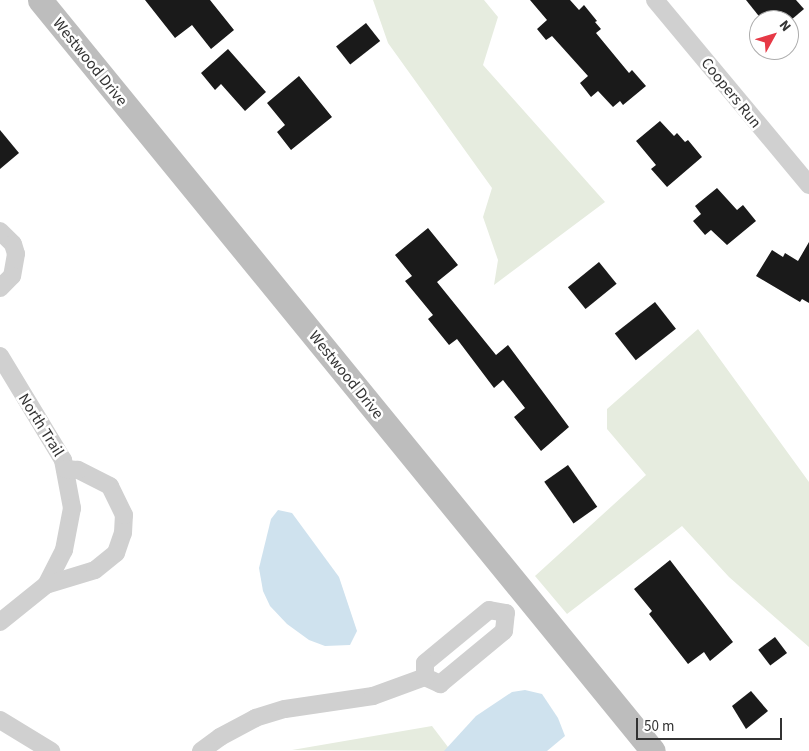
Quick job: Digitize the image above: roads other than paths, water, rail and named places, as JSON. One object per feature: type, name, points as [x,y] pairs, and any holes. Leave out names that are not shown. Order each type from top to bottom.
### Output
[{"type":"street","name":"Westwood Drive","points":[[40,0],[653,751]]},
{"type":"street","name":"Coopers Run","points":[[655,0],[809,185]]},
{"type":"street","points":[[0,231],[13,244],[16,254],[12,276],[0,288]]},
{"type":"street","name":"North Trail","points":[[0,356],[66,469],[72,508],[64,550],[46,585]]},
{"type":"street","name":"North Trail","points":[[0,622],[46,585],[95,570],[116,553],[123,533],[124,515],[110,486],[97,477],[66,469]]},
{"type":"street","points":[[201,751],[220,737],[256,718],[285,709],[372,696],[425,677],[440,684],[504,631],[506,614],[526,596]]},
{"type":"street","points":[[425,677],[425,662],[489,610],[506,614]]},
{"type":"street","points":[[0,720],[51,751]]},
{"type":"water","points":[[278,510],[292,513],[339,577],[357,631],[350,645],[325,646],[309,640],[287,624],[270,606],[263,591],[259,568],[271,519]]},
{"type":"water","points":[[525,690],[542,694],[558,718],[565,736],[547,751],[444,751],[476,716],[512,692]]}]
